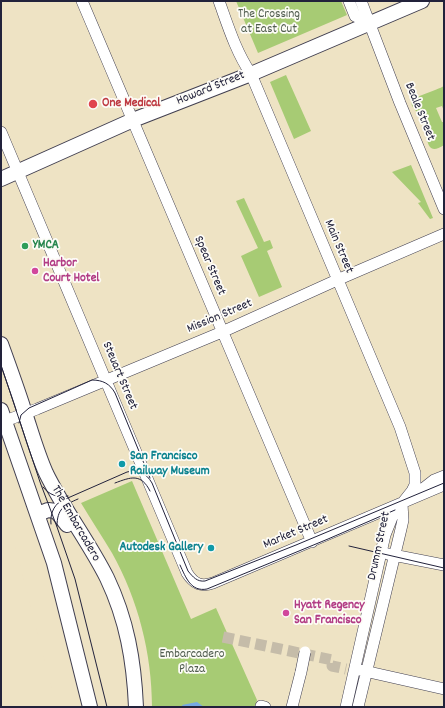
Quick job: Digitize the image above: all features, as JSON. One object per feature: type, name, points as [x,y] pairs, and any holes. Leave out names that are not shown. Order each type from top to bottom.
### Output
[{"type":"main road","name":"Howard Street","points":[[1,179],[133,120],[250,74],[422,1]]},
{"type":"main road","name":"The Embarcadero","points":[[1,344],[38,452],[48,476],[106,577],[123,619],[134,665],[136,707]]},
{"type":"main road","name":"The Embarcadero","points":[[3,415],[38,514],[60,586],[90,707]]},
{"type":"main road","points":[[38,514],[48,510],[53,510],[59,513],[65,522],[88,546]]},
{"type":"main road","points":[[43,531],[43,524],[50,517],[57,517],[65,522]]},
{"type":"street","name":"Spear Street","points":[[82,1],[312,542]]},
{"type":"street","name":"Main Street","points":[[219,1],[241,58],[250,74],[400,427],[415,473],[414,485],[402,504]]},
{"type":"street","points":[[349,1],[355,16],[370,23]]},
{"type":"street","name":"Beale Street","points":[[362,1],[400,104],[444,209]]},
{"type":"street","name":"Steuart Street","points":[[1,132],[187,573],[195,583],[201,585]]},
{"type":"street","name":"Mission Street","points":[[3,415],[25,413],[222,332],[444,234]]},
{"type":"street","name":"Market Street","points":[[402,504],[434,480],[444,476]]},
{"type":"street","name":"Market Street","points":[[201,585],[214,583],[444,485]]},
{"type":"street","name":"Drumm Street","points":[[358,707],[361,670],[381,552],[392,515],[402,504]]},
{"type":"street","name":"Drumm Street","points":[[346,707],[361,670],[394,555],[403,520],[402,504]]},
{"type":"street","points":[[381,552],[444,566]]},
{"type":"street","points":[[292,707],[305,652]]},
{"type":"street","points":[[361,670],[444,689]]},
{"type":"green space","name":"The Crossing at East Cut","points":[[236,1],[341,1],[347,15],[258,53]]},
{"type":"green space","points":[[286,75],[311,131],[294,139],[270,82]]},
{"type":"green space","points":[[444,86],[444,111],[442,106],[436,108],[442,122],[444,122],[444,145],[433,149],[428,144],[424,125],[412,106],[411,101]]},
{"type":"green space","points":[[411,165],[433,218],[430,219],[418,203],[421,202],[392,172]]},
{"type":"green space","points":[[244,198],[264,242],[270,240],[273,248],[267,251],[282,287],[259,297],[241,256],[258,248],[236,201]]},
{"type":"green space","name":"Embarcadero Plaza","points":[[132,481],[191,619],[216,608],[257,700],[255,707],[152,707],[146,647],[136,608],[112,553],[81,503]]},
{"type":"water","points":[[197,702],[204,707],[183,707],[182,705]]},
{"type":"pier","points":[[1,509],[14,541],[57,707],[1,707]]},
{"type":"tunnel","points":[[223,637],[333,660],[332,666],[346,669]]},
{"type":"tram line","points":[[1,365],[40,482],[75,579],[107,707]]},
{"type":"tram line","points":[[19,423],[21,415],[29,408],[92,380],[103,382],[111,387],[115,393],[150,478]]},
{"type":"tram line","points":[[51,524],[53,511],[56,505],[61,501],[127,472],[135,471],[145,474],[152,483],[188,571],[197,580],[205,581],[296,545],[444,483]]},
{"type":"tram line","points":[[115,483],[126,479],[135,478],[143,481],[150,491]]},
{"type":"tram line","points":[[43,487],[54,495],[61,497],[68,496]]},
{"type":"tram line","points":[[57,526],[58,515],[62,508],[78,499]]},
{"type":"tram line","points":[[180,565],[187,579],[193,586],[201,589],[207,589],[395,510]]},
{"type":"tram line","points":[[349,546],[444,568]]},
{"type":"place","name":"One Medical","points":[[93,104]]},
{"type":"place","name":"YMCA","points":[[25,246]]},
{"type":"place","name":"Harbor Court Hotel","points":[[35,271]]},
{"type":"place","name":"San Francisco Railway Museum","points":[[122,464]]},
{"type":"place","name":"Autodesk Gallery","points":[[211,548]]},
{"type":"place","name":"Hyatt Regency San Francisco","points":[[286,613]]}]
